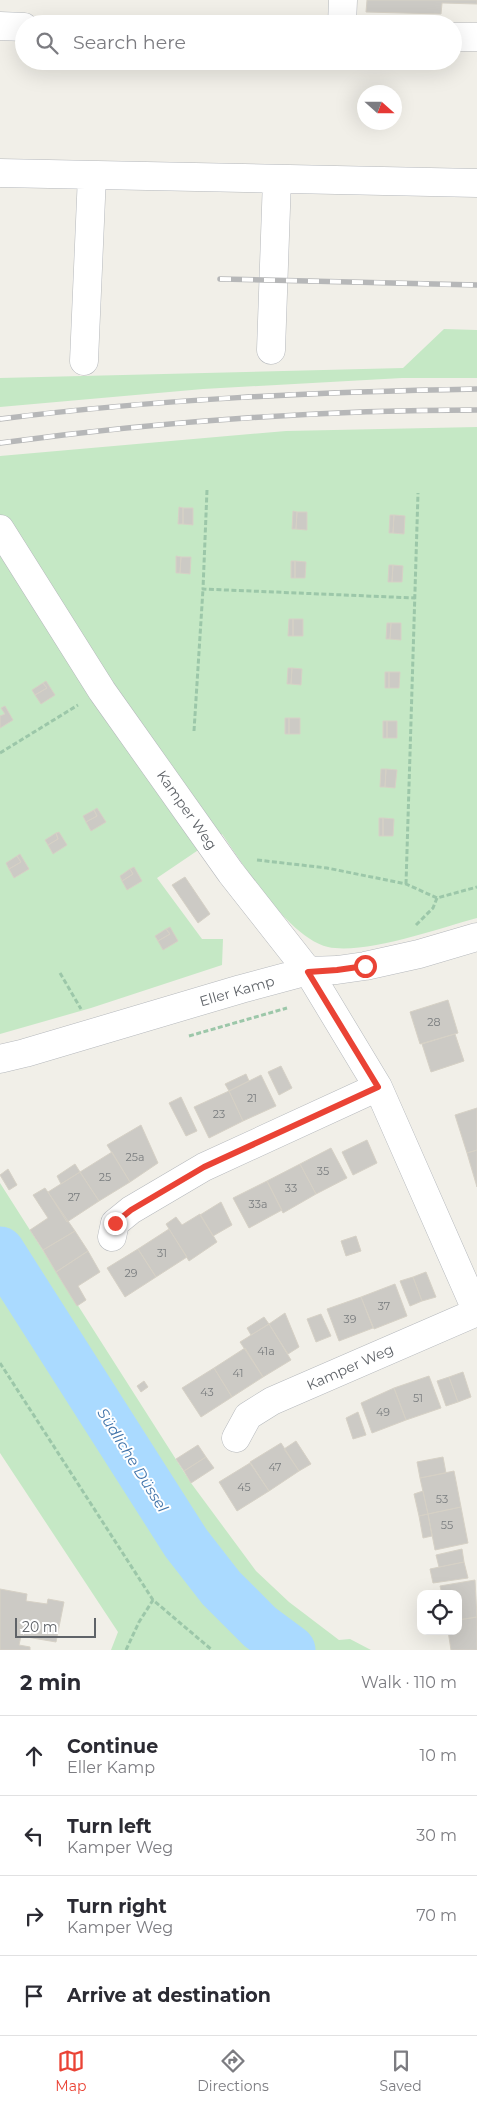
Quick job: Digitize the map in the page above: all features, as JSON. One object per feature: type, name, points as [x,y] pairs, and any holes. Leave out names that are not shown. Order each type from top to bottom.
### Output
[{"type":"street","points":[[342,15],[343,0]]},
{"type":"street","points":[[0,26],[15,27]]},
{"type":"street","points":[[462,37],[477,37]]},
{"type":"street","points":[[0,173],[477,183]]},
{"type":"street","points":[[84,361],[92,175]]},
{"type":"street","points":[[272,350],[276,179]]},
{"type":"street","name":"Kamper Weg","points":[[0,529],[102,691],[231,873],[308,972],[378,1087],[477,1312],[272,1401],[248,1416],[236,1438]]},
{"type":"street","name":"Eller Kamp","points":[[0,1059],[25,1054],[242,989],[308,972],[365,966],[419,954],[477,937]]},
{"type":"street","points":[[112,1237],[115,1223],[131,1210],[189,1176],[378,1087]]},
{"type":"path","points":[[194,731],[207,490]]},
{"type":"path","points":[[406,884],[418,493]]},
{"type":"path","points":[[203,589],[415,598]]},
{"type":"path","points":[[0,753],[102,691]]},
{"type":"path","points":[[231,873],[248,859],[327,868],[406,884],[437,898],[477,887]]},
{"type":"path","points":[[0,1363],[153,1600],[212,1650]]},
{"type":"path","points":[[126,1650],[139,1622],[153,1600]]},
{"type":"green space","points":[[444,329],[477,330],[477,378],[402,378],[203,389],[0,407],[0,378],[403,368]]},
{"type":"green space","points":[[477,427],[477,918],[381,944],[361,947],[328,947],[313,941],[284,916],[255,882],[222,834],[157,878],[202,939],[223,939],[222,965],[91,1008],[0,1034],[0,456],[286,431]]},
{"type":"green space","points":[[0,1183],[191,1483],[256,1571],[289,1602],[339,1640],[350,1639],[371,1650],[111,1650],[118,1632],[0,1453]]},
{"type":"building","points":[[367,0],[477,0],[477,4],[442,3],[441,14],[366,12]]},
{"type":"building","points":[[179,507],[183,508],[183,524],[178,524]]},
{"type":"building","points":[[183,508],[193,508],[193,525],[183,524]]},
{"type":"building","points":[[293,511],[297,512],[296,529],[292,529]]},
{"type":"building","points":[[297,512],[307,512],[307,530],[296,529]]},
{"type":"building","points":[[390,515],[394,515],[393,533],[389,533]]},
{"type":"building","points":[[394,515],[405,516],[404,534],[393,533]]},
{"type":"building","points":[[176,556],[181,557],[180,573],[176,573]]},
{"type":"building","points":[[181,557],[191,557],[190,574],[180,573]]},
{"type":"building","points":[[291,561],[295,561],[295,578],[291,578]]},
{"type":"building","points":[[295,561],[306,562],[305,578],[295,578]]},
{"type":"building","points":[[389,565],[393,565],[392,582],[388,582]]},
{"type":"building","points":[[393,565],[403,566],[402,582],[392,582]]},
{"type":"building","points":[[289,619],[293,619],[293,636],[288,636]]},
{"type":"building","points":[[293,619],[303,619],[303,636],[293,636]]},
{"type":"building","points":[[387,623],[391,623],[390,639],[386,639]]},
{"type":"building","points":[[391,623],[401,623],[401,640],[390,639]]},
{"type":"building","points":[[288,668],[292,668],[291,684],[287,684]]},
{"type":"building","points":[[292,668],[302,669],[301,685],[291,684]]},
{"type":"building","points":[[385,672],[389,672],[389,688],[385,688]]},
{"type":"building","points":[[389,672],[400,672],[399,688],[389,688]]},
{"type":"building","points":[[46,681],[55,695],[41,704],[35,695],[47,688],[43,683]]},
{"type":"building","points":[[43,683],[47,688],[35,695],[32,690]]},
{"type":"building","points":[[5,706],[13,720],[0,728],[0,716],[5,714],[1,708]]},
{"type":"building","points":[[285,718],[289,718],[289,734],[285,734]]},
{"type":"building","points":[[289,718],[300,718],[300,734],[289,734]]},
{"type":"building","points":[[383,721],[387,721],[387,738],[383,738]]},
{"type":"building","points":[[387,721],[397,721],[397,738],[387,738]]},
{"type":"building","points":[[381,769],[386,769],[385,787],[380,787]]},
{"type":"building","points":[[386,769],[397,770],[395,788],[385,787]]},
{"type":"building","points":[[97,808],[106,822],[91,831],[86,822],[97,816],[94,810]]},
{"type":"building","points":[[94,810],[97,816],[86,822],[83,816]]},
{"type":"building","points":[[379,818],[383,818],[383,836],[379,836]]},
{"type":"building","points":[[383,818],[394,819],[393,836],[383,836]]},
{"type":"building","points":[[59,832],[67,845],[53,854],[48,845],[58,839],[56,833]]},
{"type":"building","points":[[56,833],[58,839],[48,845],[45,840]]},
{"type":"building","points":[[20,854],[29,869],[14,878],[9,869],[21,862],[17,856]]},
{"type":"building","points":[[17,856],[21,862],[9,869],[6,863]]},
{"type":"building","points":[[134,867],[142,881],[127,890],[122,881],[133,874],[130,869]]},
{"type":"building","points":[[130,869],[133,874],[122,881],[120,876]]},
{"type":"building","points":[[185,877],[210,914],[198,923],[172,885]]},
{"type":"building","points":[[170,927],[178,941],[163,950],[158,941],[170,934],[166,929]]},
{"type":"building","points":[[166,929],[170,934],[158,941],[155,936]]},
{"type":"building","points":[[448,1000],[458,1033],[420,1044],[410,1012]]},
{"type":"building","points":[[455,1034],[464,1061],[431,1072],[422,1044]]},
{"type":"building","points":[[281,1066],[292,1088],[279,1095],[268,1072]]},
{"type":"building","points":[[246,1074],[249,1081],[229,1091],[225,1084]]},
{"type":"building","points":[[261,1075],[276,1106],[243,1121],[229,1091]]},
{"type":"building","points":[[229,1091],[243,1121],[209,1138],[194,1107]]},
{"type":"building","points":[[181,1097],[197,1131],[186,1136],[169,1103]]},
{"type":"building","points":[[477,1108],[477,1150],[467,1153],[455,1115]]},
{"type":"building","points":[[141,1125],[158,1163],[130,1182],[107,1145]]},
{"type":"building","points":[[367,1140],[377,1163],[353,1175],[342,1152]]},
{"type":"building","points":[[331,1148],[347,1178],[316,1194],[300,1164]]},
{"type":"building","points":[[477,1150],[477,1187],[467,1153]]},
{"type":"building","points":[[112,1152],[130,1182],[99,1201],[80,1172]]},
{"type":"building","points":[[75,1164],[80,1172],[61,1184],[57,1176]]},
{"type":"building","points":[[300,1164],[316,1194],[283,1213],[267,1181]]},
{"type":"building","points":[[8,1169],[17,1185],[9,1190],[0,1175]]},
{"type":"building","points":[[80,1172],[99,1201],[67,1222],[48,1192]]},
{"type":"building","points":[[267,1181],[282,1210],[249,1228],[233,1198]]},
{"type":"building","points":[[45,1188],[75,1231],[43,1250],[30,1230],[48,1218],[33,1195]]},
{"type":"building","points":[[221,1202],[232,1225],[213,1236],[200,1215]]},
{"type":"building","points":[[200,1214],[217,1242],[189,1261],[166,1224],[176,1217],[182,1225]]},
{"type":"building","points":[[169,1229],[187,1257],[156,1277],[138,1249]]},
{"type":"building","points":[[75,1231],[88,1251],[56,1272],[43,1250]]},
{"type":"building","points":[[356,1236],[361,1251],[346,1256],[341,1241]]},
{"type":"building","points":[[138,1249],[156,1277],[125,1297],[107,1268]]},
{"type":"building","points":[[88,1251],[100,1272],[78,1286],[86,1300],[77,1306],[56,1272]]},
{"type":"building","points":[[426,1272],[436,1297],[422,1301],[413,1277]]},
{"type":"building","points":[[413,1277],[422,1301],[410,1306],[400,1281]]},
{"type":"building","points":[[395,1284],[407,1316],[374,1329],[361,1297]]},
{"type":"building","points":[[361,1297],[373,1328],[339,1341],[327,1309]]},
{"type":"building","points":[[285,1313],[299,1347],[288,1354],[269,1324]]},
{"type":"building","points":[[321,1314],[331,1336],[316,1342],[307,1319]]},
{"type":"building","points":[[264,1317],[269,1324],[251,1335],[247,1328]]},
{"type":"building","points":[[269,1324],[291,1360],[263,1377],[240,1342]]},
{"type":"building","points":[[245,1348],[263,1377],[232,1397],[214,1368]]},
{"type":"building","points":[[214,1368],[232,1397],[201,1417],[182,1388]]},
{"type":"building","points":[[463,1372],[471,1397],[458,1402],[449,1377]]},
{"type":"building","points":[[429,1376],[441,1408],[406,1420],[394,1388]]},
{"type":"building","points":[[449,1377],[458,1402],[446,1406],[437,1381]]},
{"type":"building","points":[[144,1381],[148,1387],[141,1392],[137,1386]]},
{"type":"building","points":[[394,1388],[406,1420],[372,1433],[361,1403]]},
{"type":"building","points":[[358,1412],[366,1435],[353,1439],[346,1418]]},
{"type":"building","points":[[296,1441],[311,1464],[299,1471],[284,1449]]},
{"type":"building","points":[[281,1443],[299,1471],[269,1491],[250,1462]]},
{"type":"building","points":[[198,1445],[206,1457],[184,1471],[176,1459]]},
{"type":"building","points":[[206,1457],[214,1468],[191,1483],[184,1471]]},
{"type":"building","points":[[443,1457],[446,1473],[420,1478],[417,1462]]},
{"type":"building","points":[[250,1463],[269,1491],[237,1511],[219,1482]]},
{"type":"building","points":[[454,1471],[461,1507],[428,1514],[420,1478]]},
{"type":"building","points":[[423,1491],[428,1514],[419,1516],[414,1494]]},
{"type":"building","points":[[461,1507],[468,1543],[435,1550],[428,1514]]},
{"type":"building","points":[[428,1514],[432,1536],[423,1538],[419,1516]]},
{"type":"building","points":[[462,1549],[464,1562],[439,1567],[436,1555]]},
{"type":"building","points":[[464,1562],[468,1578],[433,1583],[430,1569]]},
{"type":"building","points":[[475,1580],[477,1617],[462,1619],[462,1590],[441,1590],[440,1586]]},
{"type":"building","points":[[0,1589],[27,1594],[26,1601],[47,1604],[48,1599],[64,1602],[56,1642],[21,1636],[19,1645],[30,1647],[30,1650],[0,1650]]},
{"type":"building","points":[[477,1617],[477,1650],[451,1650],[449,1635],[462,1635],[462,1619]]},
{"type":"waterway","name":"Südliche Düssel","points":[[0,1251],[186,1543],[221,1588],[260,1627],[291,1650]]},
{"type":"railway","points":[[220,279],[477,285]]},
{"type":"railway","points":[[0,419],[119,406],[238,398],[357,392],[477,389]]},
{"type":"railway","points":[[0,443],[178,423],[357,412],[477,410]]},
{"type":"route","points":[[115,1223],[131,1210],[204,1167],[378,1087],[308,972],[365,966]]}]
